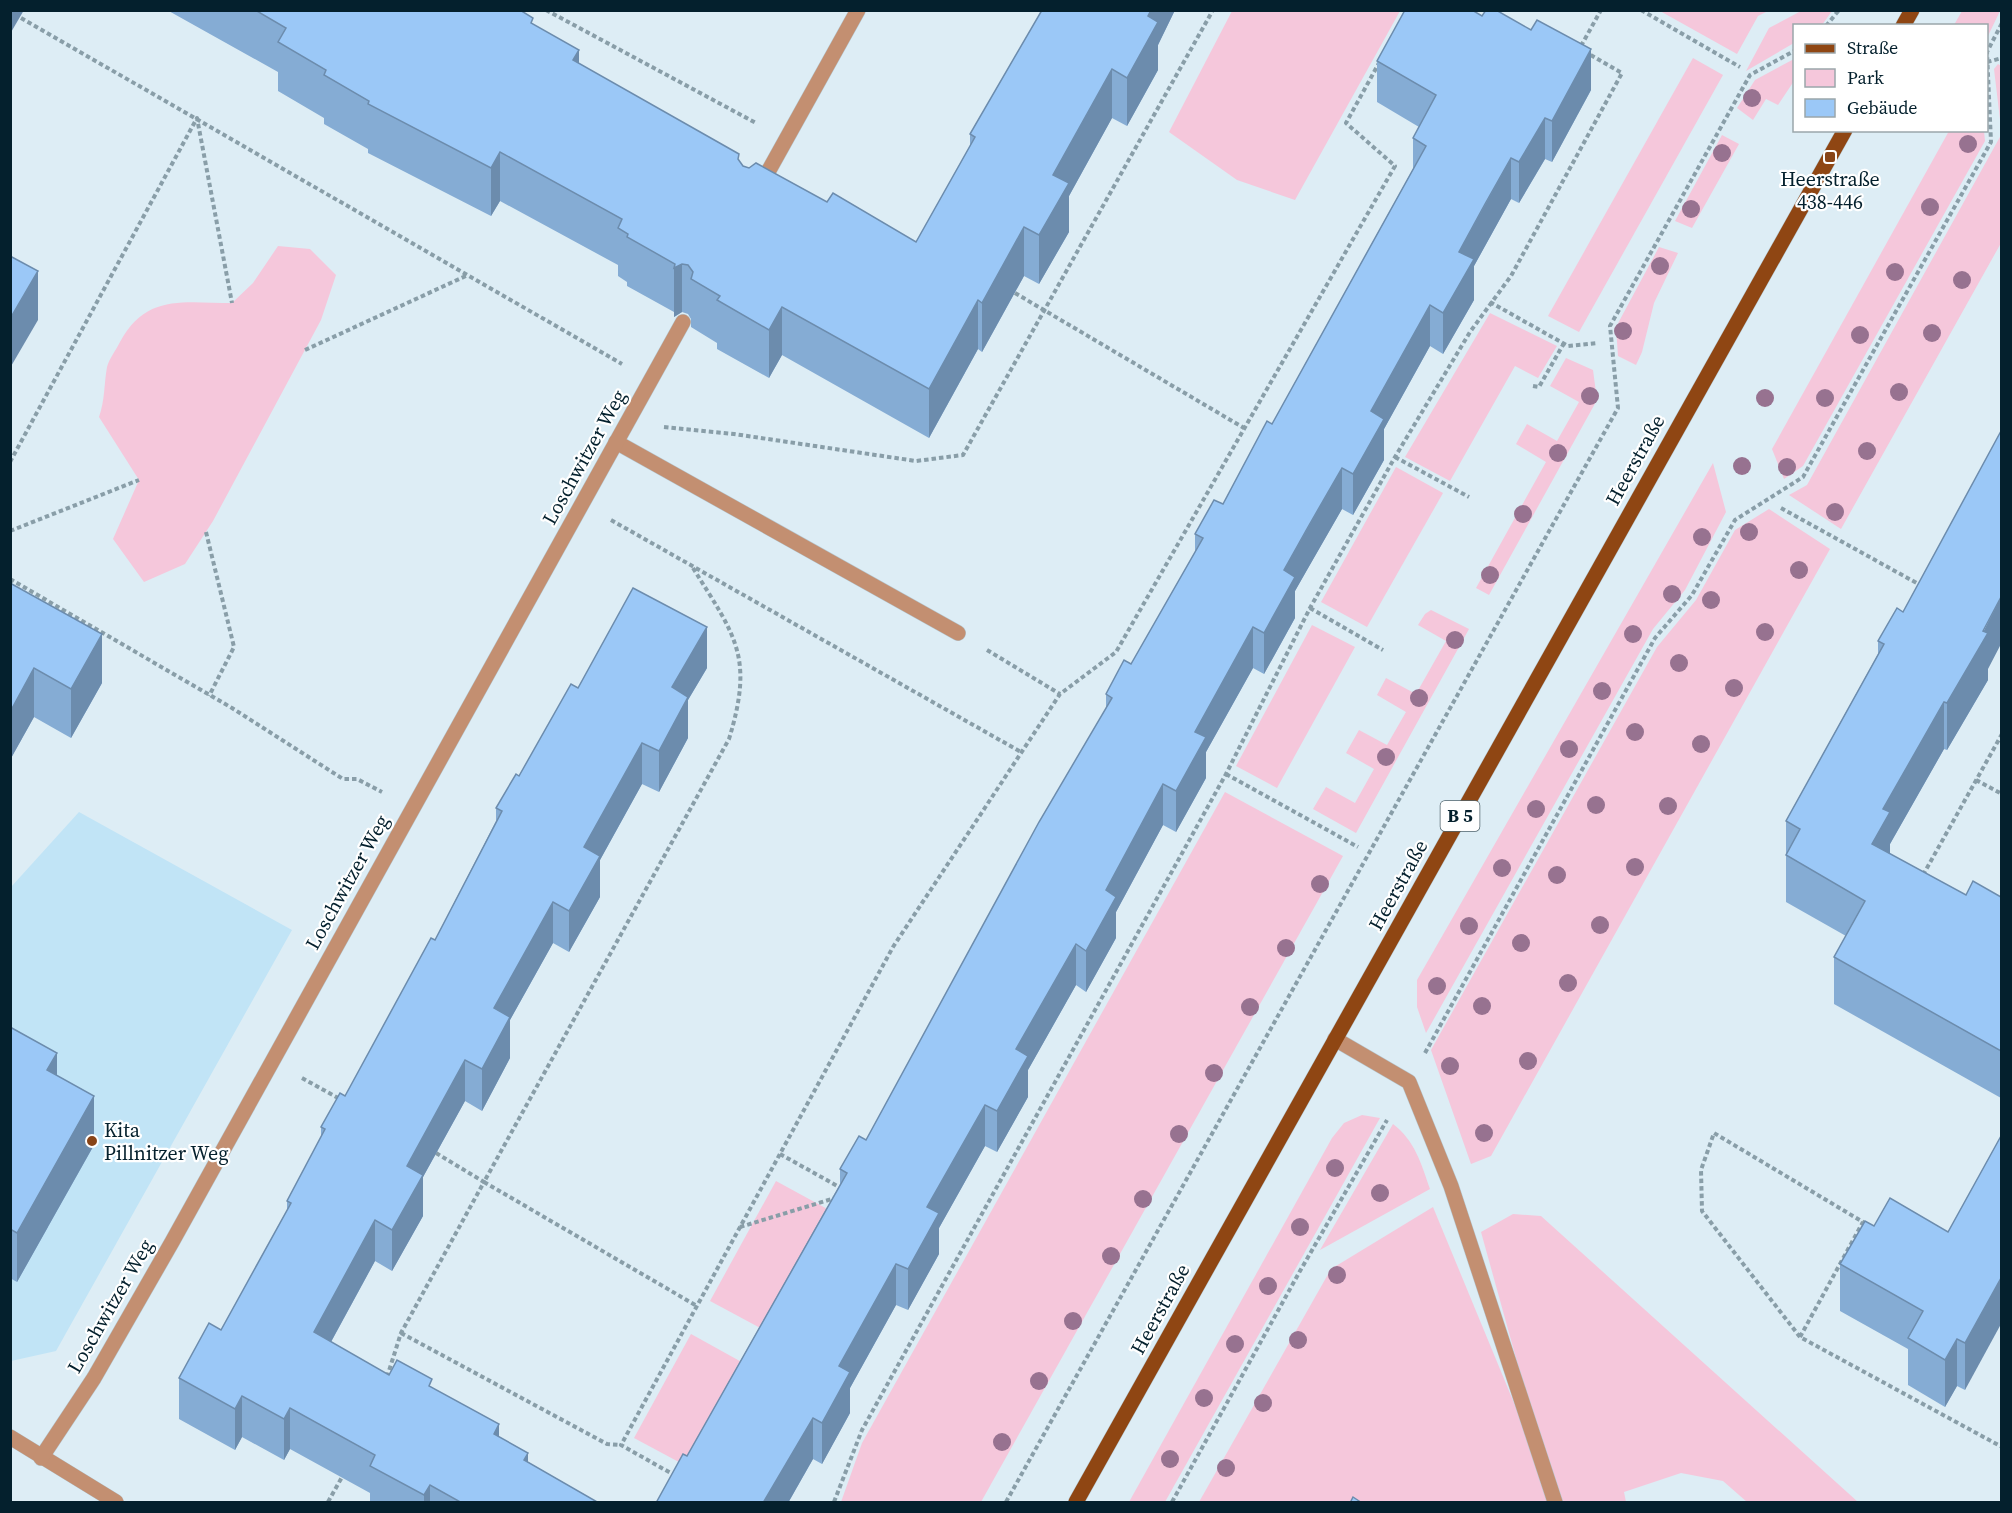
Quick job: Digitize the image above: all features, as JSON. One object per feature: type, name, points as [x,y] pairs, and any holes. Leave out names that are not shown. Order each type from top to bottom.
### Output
[{"type":"main road","points":[[1904,24],[1912,10]]},
{"type":"main road","name":"Heerstraße","points":[[1076,1503],[1844,132]]},
{"type":"street","points":[[754,197],[858,10]]},
{"type":"street","name":"Loschwitzer Weg","points":[[41,1458],[94,1378],[683,322]]},
{"type":"street","points":[[616,442],[958,633]]},
{"type":"street","points":[[1335,1039],[1409,1082],[1451,1186],[1556,1503]]},
{"type":"street","points":[[10,1437],[116,1503]]},
{"type":"path","points":[[546,10],[750,121],[789,136]]},
{"type":"path","points":[[663,427],[734,434],[916,461],[963,455],[1213,10]]},
{"type":"path","points":[[834,1503],[862,1430],[1226,774],[1310,608],[1395,457],[1490,302],[1511,276],[1622,74],[1579,48],[1601,10]]},
{"type":"path","points":[[1641,10],[1740,68]]},
{"type":"path","points":[[1828,24],[1839,10]]},
{"type":"path","points":[[21,18],[469,274],[651,381]]},
{"type":"path","points":[[1988,50],[2001,23]]},
{"type":"path","points":[[1006,1503],[1618,408],[1610,326],[1750,75],[1793,52]]},
{"type":"path","points":[[621,1444],[892,947],[1060,694],[1116,652],[1395,166],[1346,123],[1380,62]]},
{"type":"path","points":[[1172,1503],[1300,1271],[1409,1082],[1654,638],[1692,595],[1735,520],[1803,477],[1991,142],[1988,82]]},
{"type":"path","points":[[197,118],[232,303]]},
{"type":"path","points":[[10,462],[197,118]]},
{"type":"path","points":[[305,350],[469,274]]},
{"type":"path","points":[[1015,293],[1244,428]]},
{"type":"path","points":[[1490,302],[1568,346],[1597,343]]},
{"type":"path","points":[[1533,386],[1539,387],[1564,343]]},
{"type":"path","points":[[1395,457],[1469,497]]},
{"type":"path","points":[[10,531],[139,480]]},
{"type":"path","points":[[582,503],[1021,752]]},
{"type":"path","points":[[1781,508],[1926,589]]},
{"type":"path","points":[[206,532],[234,647],[209,696]]},
{"type":"path","points":[[384,1388],[401,1333],[729,740],[739,707],[742,682],[739,656],[727,623],[693,568]]},
{"type":"path","points":[[10,579],[232,708],[343,779],[357,779],[412,808]]},
{"type":"path","points":[[1310,608],[1383,650]]},
{"type":"path","points":[[958,633],[1060,694]]},
{"type":"path","points":[[1920,879],[2001,734]]},
{"type":"path","points":[[1226,774],[1358,847]]},
{"type":"path","points":[[1976,780],[2001,794]]},
{"type":"path","points":[[272,1061],[344,1101]]},
{"type":"path","points":[[1800,1337],[1863,1222],[1714,1133],[1701,1170],[1702,1211],[1800,1337],[2001,1448]]},
{"type":"path","points":[[436,1152],[697,1306]]},
{"type":"path","points":[[780,1154],[850,1193]]},
{"type":"path","points":[[740,1227],[839,1196]]},
{"type":"path","points":[[401,1333],[607,1444],[621,1444],[681,1479]]},
{"type":"path","points":[[328,1503],[342,1477]]},
{"type":"shaded area","name":"Kita Pillnitzer Weg","points":[[79,812],[292,930],[56,1351],[11,1361],[11,887]]},
{"type":"green space","points":[[1768,10],[1758,16],[1737,54],[1660,11]]},
{"type":"green space","points":[[1962,10],[2000,11],[1988,36],[1988,24],[1955,24]]},
{"type":"green space","points":[[1232,11],[1400,11],[1295,200],[1237,180],[1169,132]]},
{"type":"green space","points":[[1801,11],[1832,11],[1823,24],[1793,24],[1793,44],[1746,71],[1769,28]]},
{"type":"green space","points":[[1693,58],[1723,75],[1579,332],[1548,316]]},
{"type":"green space","points":[[1793,60],[1793,82],[1778,105],[1766,99],[1753,120],[1737,108],[1755,80]]},
{"type":"green space","points":[[1998,64],[2001,66],[2001,128],[1994,69]]},
{"type":"green space","points":[[1948,132],[1984,132],[1985,141],[1803,466],[1784,479],[1772,449]]},
{"type":"green space","points":[[1722,135],[1739,144],[1692,228],[1675,221]]},
{"type":"green space","points":[[2001,135],[2001,243],[1841,529],[1789,495],[1807,485]]},
{"type":"green space","points":[[278,246],[310,249],[336,275],[321,320],[213,521],[185,564],[144,582],[113,539],[139,480],[99,417],[108,364],[130,326],[142,315],[154,308],[183,302],[232,303],[253,283]]},
{"type":"green space","points":[[1659,247],[1678,253],[1654,303],[1642,352],[1636,365],[1618,356],[1616,327]]},
{"type":"green space","points":[[1490,313],[1557,346],[1538,378],[1515,366],[1450,481],[1405,457]]},
{"type":"green space","points":[[1566,358],[1593,370],[1597,400],[1489,595],[1476,588],[1546,462],[1516,444],[1527,424],[1557,441],[1579,402],[1550,386]]},
{"type":"green space","points":[[1713,463],[1726,512],[1685,590],[1653,629],[1426,1033],[1417,1007],[1417,980]]},
{"type":"green space","points":[[1396,467],[1443,493],[1367,627],[1321,602]]},
{"type":"green space","points":[[1769,509],[1830,549],[1491,1156],[1471,1164],[1431,1050],[1657,647],[1696,600],[1735,530]]},
{"type":"green space","points":[[1431,610],[1469,629],[1356,833],[1313,809],[1326,787],[1355,803],[1374,769],[1346,753],[1359,730],[1387,745],[1406,712],[1377,695],[1386,678],[1416,694],[1446,641],[1418,625],[1425,614]]},
{"type":"green space","points":[[1312,625],[1355,647],[1277,788],[1236,766]]},
{"type":"green space","points":[[1225,792],[1343,856],[981,1502],[841,1502],[862,1443]]},
{"type":"green space","points":[[1362,1115],[1380,1118],[1165,1502],[1129,1502],[1332,1138],[1344,1123]]},
{"type":"green space","points":[[1393,1124],[1412,1145],[1430,1189],[1320,1250]]},
{"type":"green space","points":[[776,1181],[831,1211],[766,1331],[710,1301]]},
{"type":"green space","points":[[1433,1207],[1555,1502],[1199,1502],[1331,1269]]},
{"type":"green space","points":[[1513,1214],[1541,1216],[1858,1502],[1747,1502],[1723,1481],[1681,1473],[1624,1492],[1626,1502],[1556,1502],[1481,1232]]},
{"type":"green space","points":[[691,1334],[747,1365],[690,1468],[634,1438]]},
{"type":"building","points":[[255,10],[520,10],[533,18],[531,23],[579,50],[573,60],[739,154],[738,159],[743,166],[749,168],[756,163],[827,202],[833,193],[916,242],[975,137],[970,134],[1042,10],[1151,10],[1148,16],[1158,22],[1127,78],[1112,69],[1053,175],[1069,183],[1039,235],[1024,227],[982,303],[978,300],[929,389],[782,307],[769,330],[717,300],[720,296],[691,279],[693,272],[688,265],[682,264],[674,268],[675,264],[627,237],[628,234],[618,228],[622,219],[500,152],[491,168],[368,104],[369,101],[324,75],[326,70],[278,42],[286,28]]},
{"type":"building","points":[[1405,10],[1472,10],[1482,16],[1486,10],[1496,10],[1531,30],[1537,20],[1591,49],[1552,121],[1545,118],[1519,162],[1511,158],[1485,204],[1459,252],[1474,259],[1443,313],[1430,305],[1371,411],[1384,419],[1353,474],[1342,468],[1308,527],[1284,570],[1295,577],[1264,633],[1253,627],[1195,732],[1206,737],[1176,791],[1163,784],[1106,890],[1116,897],[1086,951],[1076,944],[1016,1049],[1028,1056],[997,1111],[985,1105],[927,1207],[939,1213],[908,1269],[896,1264],[839,1366],[850,1372],[822,1423],[813,1418],[763,1503],[656,1503],[683,1454],[687,1456],[847,1173],[840,1169],[859,1136],[866,1140],[1039,822],[1112,698],[1106,694],[1124,660],[1131,664],[1203,538],[1195,534],[1214,500],[1223,504],[1267,421],[1272,424],[1426,146],[1413,138],[1436,95],[1377,61]]},
{"type":"building","points":[[10,256],[38,271],[10,319]]},
{"type":"building","points":[[2001,431],[2001,597],[1983,631],[1988,633],[1947,703],[1944,702],[1883,809],[1890,812],[1872,844],[1966,895],[1973,881],[2001,897],[2001,1051],[1834,957],[1865,901],[1786,855],[1800,829],[1786,821],[1884,644],[1878,641],[1897,608],[1903,612]]},
{"type":"building","points":[[10,583],[102,634],[71,689],[34,668],[10,712]]},
{"type":"building","points":[[633,588],[707,627],[672,687],[688,697],[659,751],[642,743],[584,847],[600,856],[569,911],[553,902],[494,1008],[510,1017],[482,1069],[465,1060],[407,1166],[423,1175],[392,1230],[375,1220],[314,1332],[389,1375],[397,1360],[432,1379],[429,1386],[499,1424],[494,1434],[528,1453],[524,1460],[599,1503],[462,1503],[430,1485],[424,1495],[370,1466],[375,1455],[290,1408],[284,1419],[242,1396],[235,1409],[179,1378],[209,1323],[221,1330],[291,1203],[287,1201],[325,1129],[321,1127],[340,1093],[345,1096],[431,938],[435,940],[502,811],[496,808],[516,774],[519,776],[571,684],[578,688]]},
{"type":"building","points":[[10,1027],[57,1053],[47,1070],[94,1096],[17,1233],[10,1229]]},
{"type":"building","points":[[2001,1136],[2001,1278],[1965,1343],[1957,1339],[1945,1360],[1908,1338],[1923,1311],[1840,1264],[1865,1221],[1874,1226],[1890,1198],[1948,1232]]},
{"type":"building","points":[[1353,1497],[1362,1503],[1350,1503]]},
{"type":"place","name":"Heerstraße 438-446","points":[[1830,157]]},
{"type":"place","name":"Kita Pillnitzer Weg","points":[[92,1141]]}]
